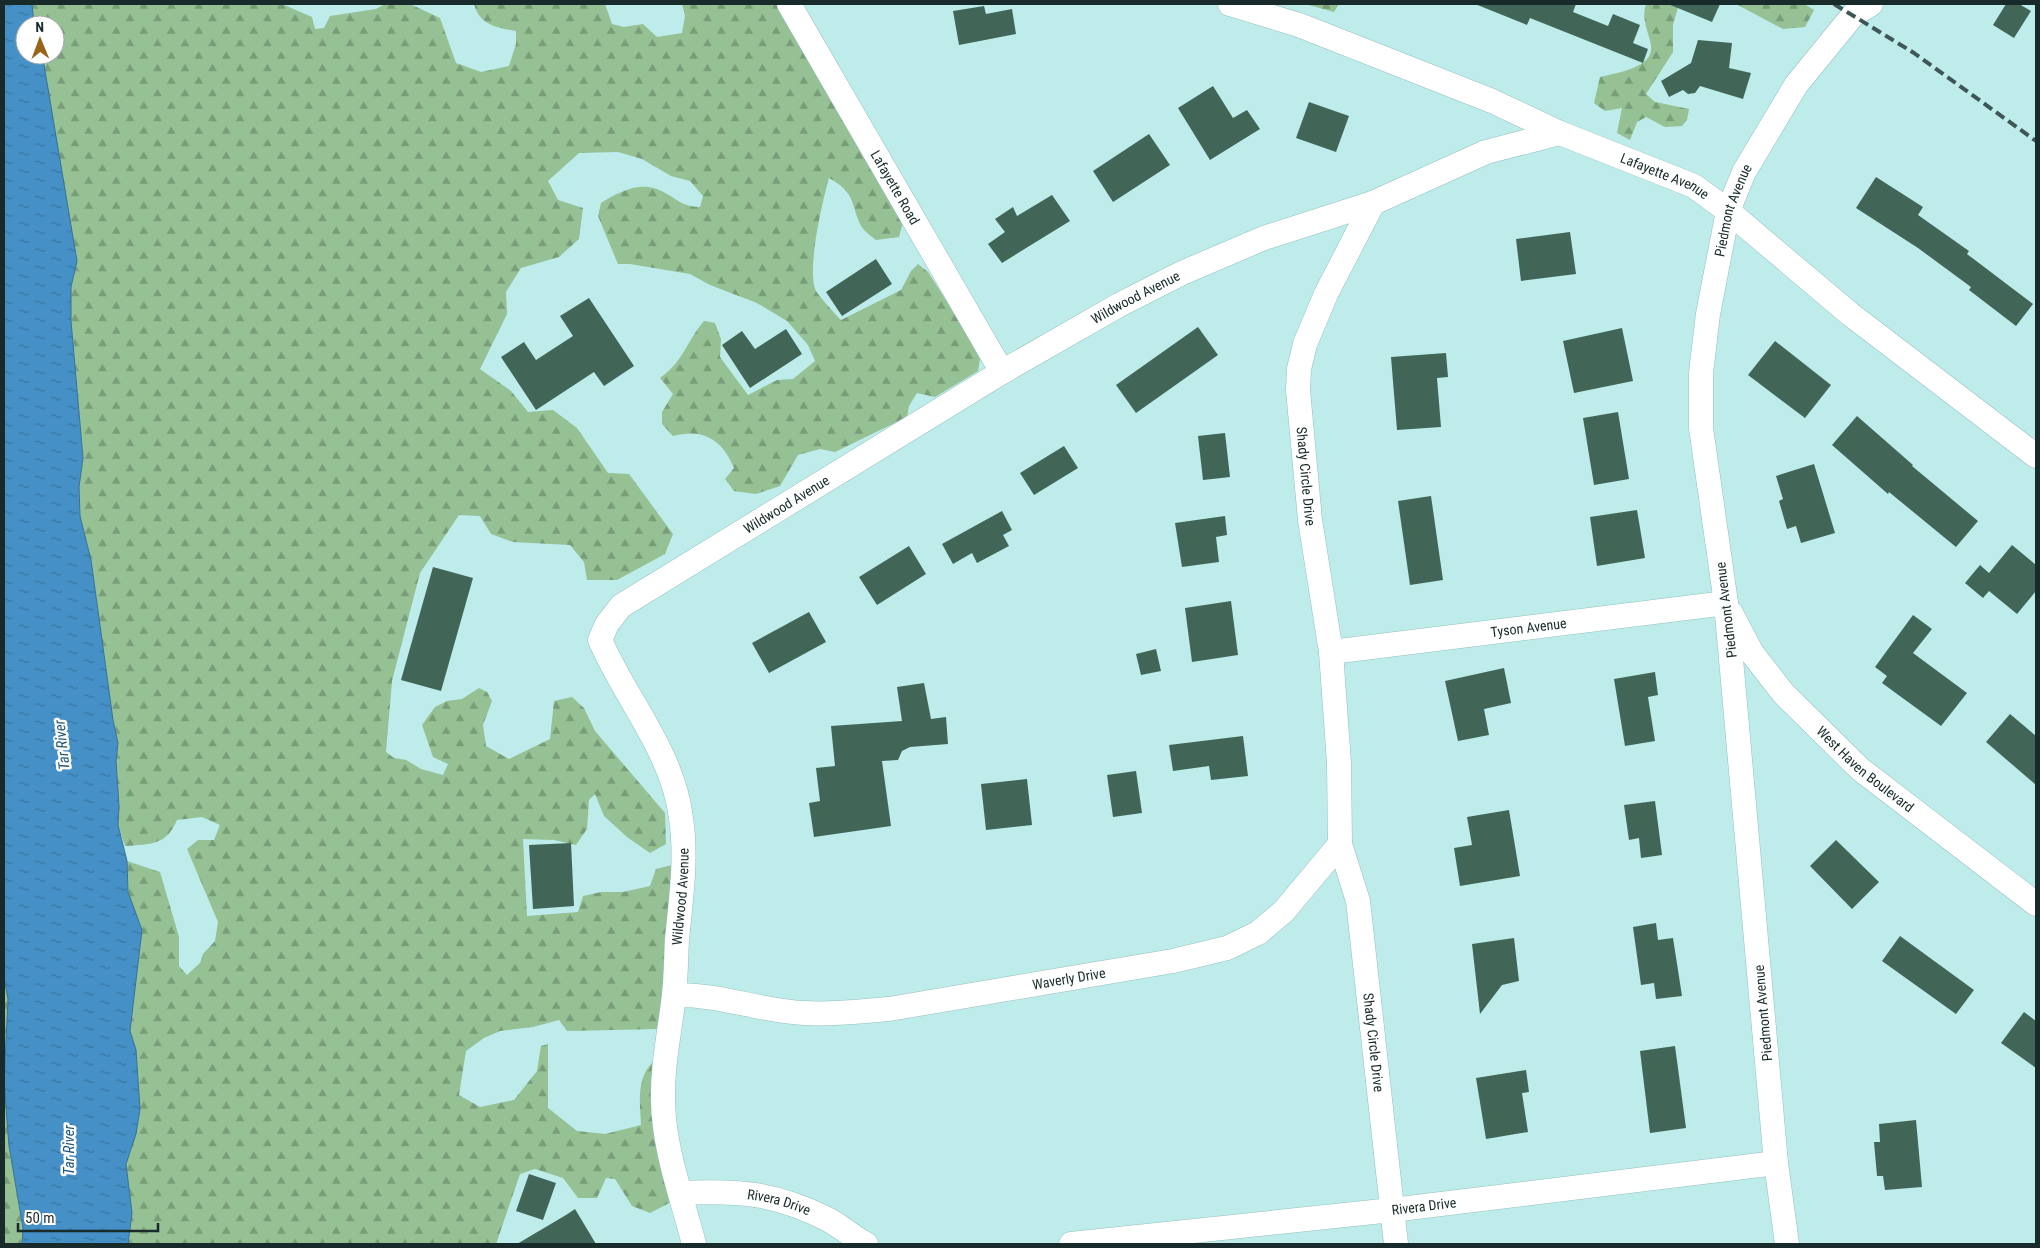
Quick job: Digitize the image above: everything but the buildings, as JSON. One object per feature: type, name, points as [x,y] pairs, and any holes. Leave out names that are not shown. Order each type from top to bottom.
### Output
[{"type":"street","name":"Lafayette Road","points":[[789,4],[1002,372]]},
{"type":"street","name":"Lafayette Avenue","points":[[1230,4],[1299,25],[1492,100],[1560,133],[1694,186],[1728,210],[1850,314],[2036,456]]},
{"type":"street","name":"Piedmont Avenue","points":[[1787,1244],[1776,1164],[1726,603],[1701,428],[1701,373],[1708,314],[1728,210],[1744,172],[1796,85],[1862,9]]},
{"type":"street","name":"Wildwood Avenue","points":[[694,1244],[666,1140],[663,1101],[664,1056],[674,995],[684,856],[682,818],[671,776],[648,726],[609,661],[600,640],[607,624],[621,606],[1002,372],[1119,305],[1182,273],[1264,238],[1373,203],[1486,152],[1560,133]]},
{"type":"street","name":"Shady Circle Drive","points":[[1373,203],[1326,294],[1305,344],[1299,368],[1298,390],[1310,520],[1332,652],[1339,763],[1340,844],[1358,901],[1396,1244]]},
{"type":"street","name":"Tyson Avenue","points":[[1332,652],[1726,603]]},
{"type":"street","name":"West Haven Boulevard","points":[[1726,603],[1752,653],[1782,694],[1853,762],[2036,904]]},
{"type":"street","name":"Waverly Drive","points":[[674,995],[713,996],[803,1013],[889,1009],[1173,961],[1227,948],[1258,933],[1284,911],[1340,844]]},
{"type":"street","name":"Rivera Drive","points":[[1072,1244],[1392,1210],[1776,1164]]},
{"type":"street","name":"Rivera Drive","points":[[681,1194],[744,1192],[769,1196],[828,1220],[866,1244]]},
{"type":"green space","points":[[32,4],[282,4],[312,17],[315,29],[324,28],[330,16],[376,9],[385,4],[410,4],[440,18],[456,63],[481,72],[509,66],[516,44],[516,31],[496,27],[485,21],[480,17],[474,4],[605,4],[612,24],[624,27],[643,24],[657,37],[682,33],[685,16],[682,4],[779,4],[903,222],[899,237],[876,240],[861,226],[848,193],[838,183],[829,178],[814,252],[813,281],[816,291],[841,320],[901,290],[911,271],[918,264],[928,272],[963,327],[980,359],[978,371],[935,397],[917,393],[909,406],[907,417],[835,452],[820,449],[798,455],[780,486],[756,494],[734,491],[725,479],[734,468],[724,450],[717,443],[702,435],[684,434],[673,436],[662,424],[662,412],[673,394],[660,378],[680,358],[704,321],[715,323],[721,339],[720,357],[748,395],[777,380],[793,379],[815,361],[808,345],[787,321],[757,303],[710,285],[690,274],[630,264],[618,264],[598,216],[601,203],[625,190],[642,187],[658,190],[682,203],[695,207],[700,207],[703,196],[690,181],[671,176],[642,159],[618,152],[579,153],[548,181],[558,200],[583,208],[579,239],[559,257],[521,268],[506,292],[507,314],[480,369],[511,391],[528,412],[553,410],[577,428],[608,473],[629,474],[673,534],[665,554],[617,580],[587,580],[584,562],[570,545],[513,542],[491,534],[480,516],[459,515],[420,573],[392,681],[386,752],[394,758],[406,760],[421,769],[443,775],[448,764],[433,757],[422,725],[435,707],[447,701],[462,699],[479,688],[487,692],[492,701],[483,725],[486,746],[509,759],[550,739],[554,701],[572,697],[584,708],[595,731],[665,813],[666,844],[650,853],[627,837],[604,816],[595,794],[589,800],[587,829],[576,845],[554,840],[523,839],[527,916],[578,912],[583,896],[601,892],[623,892],[650,886],[656,869],[676,864],[668,990],[658,1029],[567,1031],[559,1020],[533,1027],[500,1031],[484,1038],[466,1051],[459,1095],[480,1107],[514,1100],[537,1071],[541,1046],[548,1044],[548,1108],[577,1131],[605,1134],[641,1125],[641,1083],[653,1062],[654,1123],[660,1164],[673,1201],[650,1213],[632,1206],[615,1179],[606,1178],[597,1198],[578,1198],[563,1178],[535,1169],[520,1174],[496,1244],[128,1244],[132,1213],[126,1164],[136,1134],[140,1109],[136,1050],[130,1031],[142,930],[128,892],[127,861],[160,872],[179,937],[179,966],[187,975],[200,963],[203,954],[215,941],[218,922],[187,849],[198,840],[214,840],[220,825],[202,817],[177,820],[168,835],[156,842],[125,846],[118,825],[119,806],[116,761],[118,743],[113,720],[91,560],[80,516],[79,487],[83,458],[71,321],[71,287],[77,261],[43,65],[65,65],[65,15],[33,15]]},
{"type":"green space","points":[[1305,4],[1339,4],[1334,12]]},
{"type":"green space","points":[[1646,4],[1679,4],[1673,25],[1673,52],[1646,94],[1655,102],[1689,109],[1687,120],[1682,126],[1665,127],[1646,117],[1637,122],[1630,140],[1617,133],[1622,108],[1605,111],[1594,103],[1600,77],[1633,68],[1647,59],[1651,53],[1645,20]]},
{"type":"green space","points":[[1736,4],[1804,4],[1814,10],[1805,27],[1783,29]]},
{"type":"green space","points":[[4,978],[8,999],[4,1081]]},
{"type":"green space","points":[[4,1081],[9,1146],[23,1228],[22,1244],[4,1244]]},
{"type":"water","name":"Tar River","points":[[4,4],[32,4],[33,15],[15,15],[15,65],[44,65],[77,261],[71,287],[71,321],[83,458],[79,487],[80,516],[91,560],[113,720],[118,743],[116,761],[119,806],[118,825],[127,861],[128,892],[142,930],[130,1031],[136,1050],[140,1109],[136,1134],[126,1164],[132,1213],[128,1244],[22,1244],[23,1228],[9,1146],[4,1081],[8,999],[4,978]]},
{"type":"railway","points":[[1834,4],[1914,53],[2036,141]]}]
